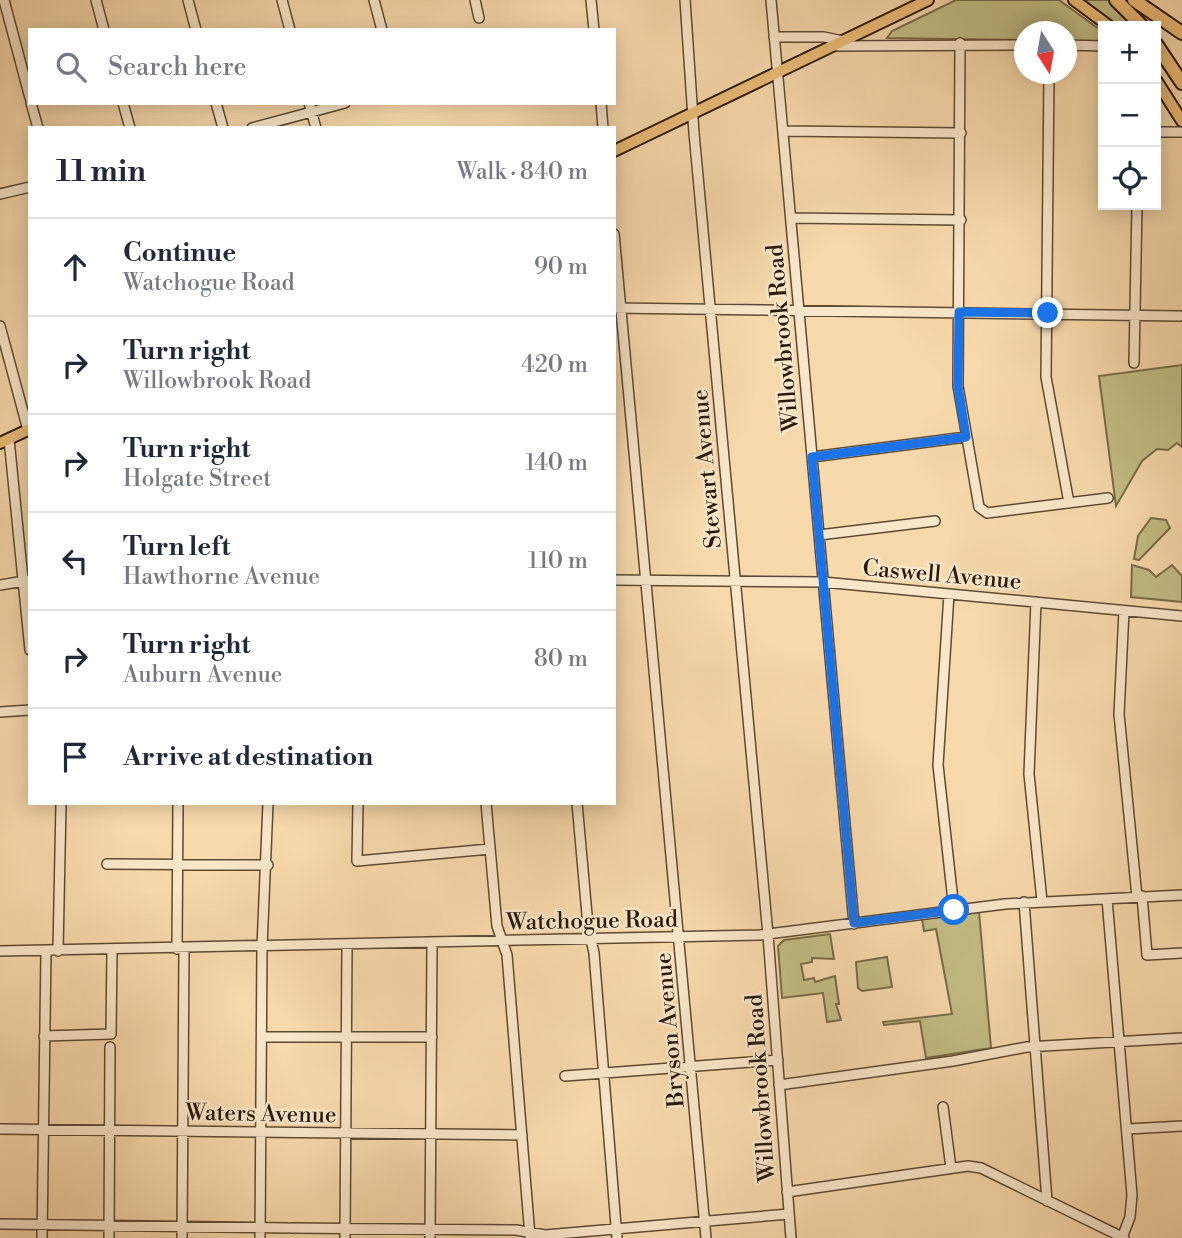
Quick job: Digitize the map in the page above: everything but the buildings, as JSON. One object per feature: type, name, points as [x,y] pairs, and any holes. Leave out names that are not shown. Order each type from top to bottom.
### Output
[{"type":"highway","points":[[1116,0],[1137,21]]},
{"type":"highway","points":[[1134,0],[1182,33]]},
{"type":"highway","points":[[1161,52],[1182,83]]},
{"type":"main road","points":[[616,150],[928,0]]},
{"type":"main road","points":[[1074,0],[1102,21]]},
{"type":"main road","points":[[1159,84],[1182,121]]},
{"type":"main road","points":[[5,441],[28,430]]},
{"type":"street","points":[[4,0],[28,90]]},
{"type":"street","points":[[96,0],[103,28]]},
{"type":"street","points":[[188,0],[195,28]]},
{"type":"street","points":[[282,0],[289,28]]},
{"type":"street","points":[[374,0],[381,28]]},
{"type":"street","points":[[475,0],[479,18]]},
{"type":"street","points":[[591,0],[594,28]]},
{"type":"street","name":"Stewart Avenue","points":[[685,0],[768,935]]},
{"type":"street","name":"Willowbrook Road","points":[[771,0],[854,923]]},
{"type":"street","points":[[774,37],[824,37],[841,44],[1014,44]]},
{"type":"street","points":[[960,43],[958,386],[981,512],[1108,498]]},
{"type":"street","points":[[1077,46],[1098,46]]},
{"type":"street","points":[[1049,84],[1046,377],[1069,503]]},
{"type":"street","points":[[32,105],[37,126]]},
{"type":"street","points":[[124,105],[129,126]]},
{"type":"street","points":[[217,105],[222,126]]},
{"type":"street","points":[[258,126],[310,108],[331,105]]},
{"type":"street","points":[[601,105],[603,126]]},
{"type":"street","points":[[310,108],[315,126]]},
{"type":"street","points":[[782,131],[961,133]]},
{"type":"street","points":[[1161,132],[1182,132]]},
{"type":"street","points":[[0,194],[28,187]]},
{"type":"street","points":[[1134,363],[1137,210]]},
{"type":"street","points":[[791,218],[961,220]]},
{"type":"street","name":"Bryson Avenue","points":[[616,271],[706,1238]]},
{"type":"street","points":[[618,308],[1180,316]]},
{"type":"street","points":[[0,326],[28,426]]},
{"type":"street","points":[[812,457],[966,437]]},
{"type":"street","points":[[5,441],[27,581],[28,604]]},
{"type":"street","points":[[819,535],[935,521]]},
{"type":"street","name":"Caswell Avenue","points":[[616,580],[824,582],[1182,616]]},
{"type":"street","points":[[0,586],[27,581]]},
{"type":"street","points":[[949,594],[938,765],[954,910]]},
{"type":"street","points":[[1036,602],[1029,774],[1042,901]]},
{"type":"street","points":[[1124,611],[1119,714],[1147,955],[1182,953]]},
{"type":"street","points":[[0,712],[28,710]]},
{"type":"street","points":[[58,951],[61,805]]},
{"type":"street","points":[[178,805],[182,1238]]},
{"type":"street","points":[[260,1238],[262,947],[268,865],[268,805]]},
{"type":"street","points":[[358,805],[357,861],[490,849]]},
{"type":"street","points":[[486,805],[497,926],[507,955],[530,1235]]},
{"type":"street","points":[[577,805],[617,1233]]},
{"type":"street","points":[[107,864],[268,865]]},
{"type":"street","name":"Watchogue Road","points":[[0,951],[347,946],[768,935],[1024,902],[1182,895]]},
{"type":"street","points":[[787,1192],[951,1168],[981,1168],[1123,1238],[1133,1202],[1107,899]]},
{"type":"street","points":[[1024,902],[1047,1201]]},
{"type":"street","name":"Willowbrook Road","points":[[768,935],[791,1238]]},
{"type":"street","points":[[430,1233],[432,943]]},
{"type":"street","points":[[345,1233],[347,946]]},
{"type":"street","points":[[44,1036],[111,1034],[112,950]]},
{"type":"street","points":[[42,1238],[46,951]]},
{"type":"street","points":[[262,1037],[432,1037]]},
{"type":"street","points":[[779,1085],[1035,1047],[1182,1038]]},
{"type":"street","points":[[109,1238],[110,1047]]},
{"type":"street","points":[[565,1076],[778,1060]]},
{"type":"street","points":[[943,1107],[951,1168]]},
{"type":"street","points":[[1128,1129],[1182,1125]]},
{"type":"street","name":"Waters Avenue","points":[[0,1129],[522,1135]]},
{"type":"street","points":[[0,1224],[260,1227],[345,1233],[545,1235],[617,1233],[705,1221],[789,1214]]},
{"type":"shaded area","points":[[956,0],[1059,0],[1098,28],[1098,41],[1077,41],[1077,21],[1014,21],[1014,40],[887,38],[892,31]]},
{"type":"shaded area","points":[[1084,0],[1109,0],[1129,21],[1110,21]]},
{"type":"shaded area","points":[[1182,365],[1182,447],[1177,443],[1168,450],[1157,449],[1142,461],[1116,506],[1099,376]]},
{"type":"shaded area","points":[[1151,518],[1166,520],[1170,528],[1139,560],[1134,559],[1138,536]]},
{"type":"shaded area","points":[[1132,565],[1149,570],[1156,577],[1172,565],[1182,576],[1182,602],[1131,597]]},
{"type":"shaded area","points":[[979,912],[991,1048],[926,1058],[920,1021],[884,1025],[883,1022],[952,1014],[936,929],[924,931],[922,919]]},
{"type":"shaded area","points":[[830,934],[834,959],[812,958],[812,962],[801,964],[804,980],[814,978],[815,982],[835,976],[839,1004],[836,1004],[841,1020],[827,1022],[823,993],[782,998],[778,946],[784,940]]},
{"type":"shaded area","points":[[887,957],[892,987],[862,991],[858,988],[856,962]]},
{"type":"route","points":[[954,910],[854,923],[812,457],[966,437],[958,386],[959,312],[1048,313]]}]
